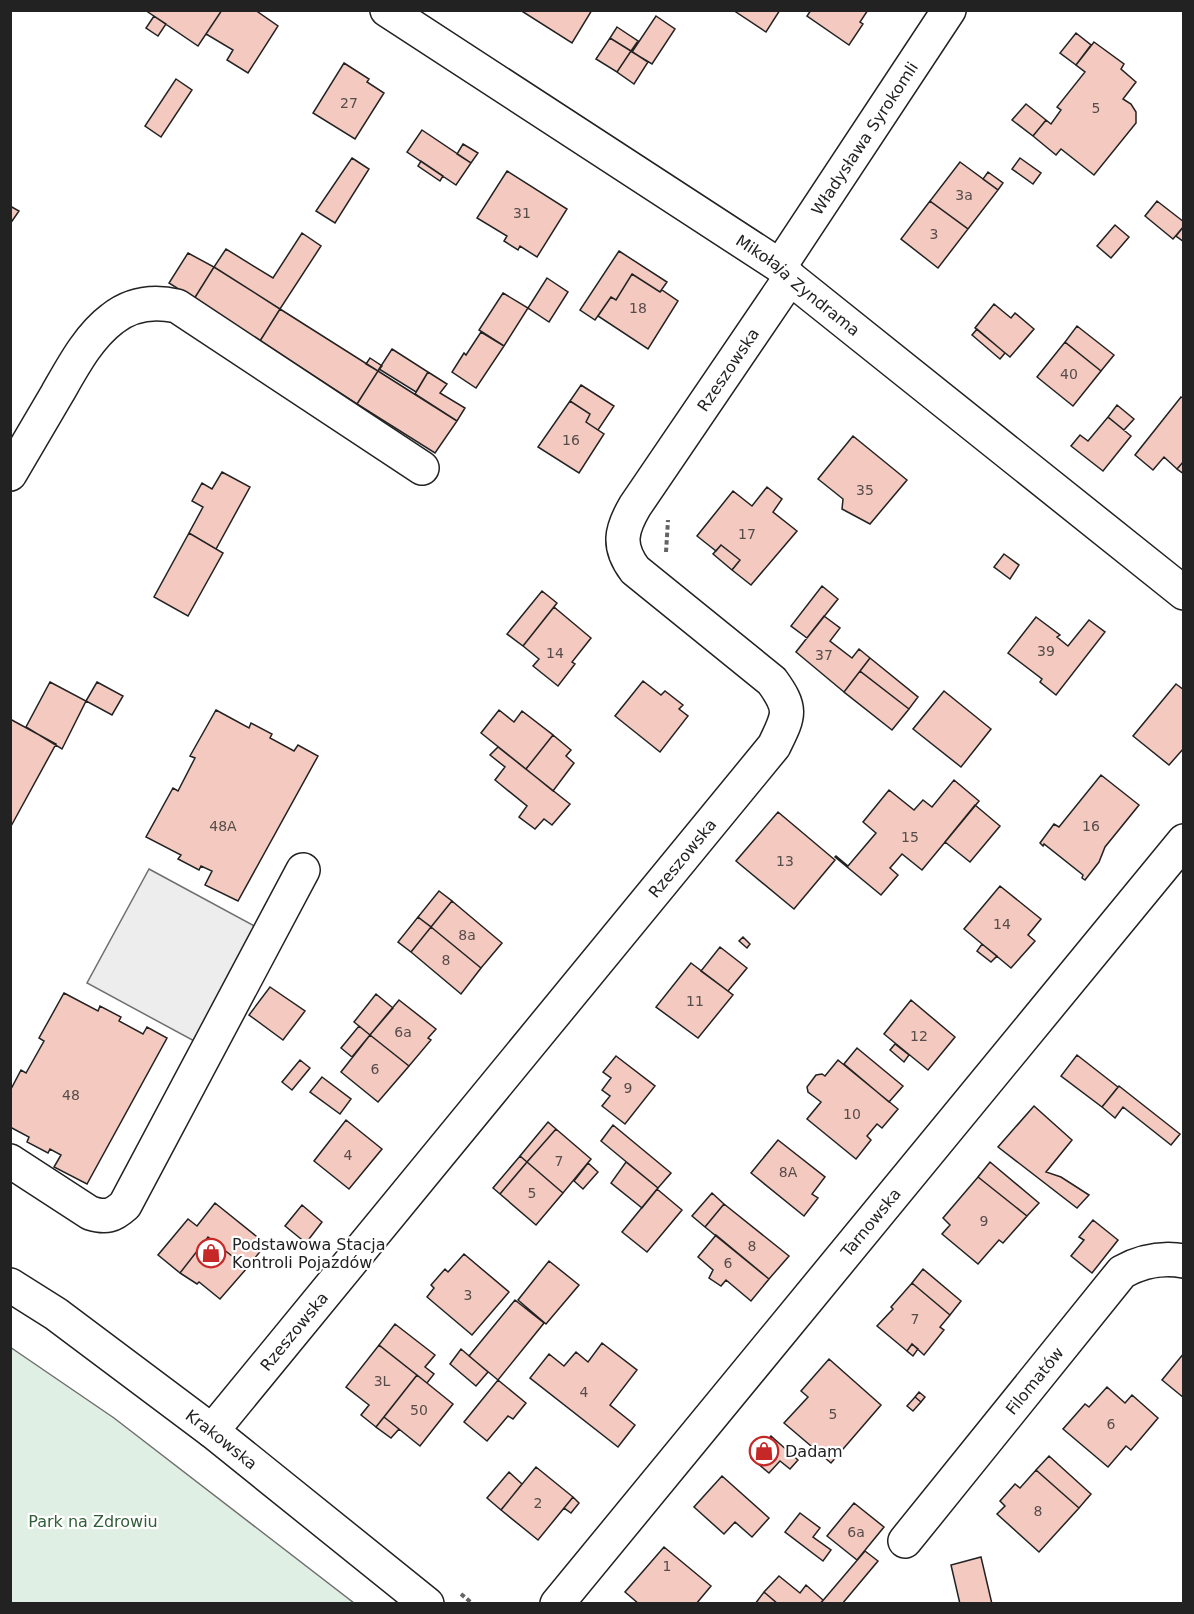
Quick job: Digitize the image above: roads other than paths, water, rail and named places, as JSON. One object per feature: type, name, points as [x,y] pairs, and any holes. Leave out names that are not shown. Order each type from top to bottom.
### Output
[{"type":"street","name":"Mikołaja Zyndrama","points":[[387,10],[785,272],[1184,593]]},
{"type":"street","name":"Władysława Syrokomli","points":[[785,272],[949,10]]},
{"type":"street","name":"Rzeszowska","points":[[213,1431],[774,746],[786,721],[785,700],[772,681],[634,570],[626,558],[622,542],[626,522],[635,506],[785,272]]},
{"type":"street","points":[[10,474],[72,368],[90,342],[111,319],[131,308],[157,302],[177,306],[422,468]]},
{"type":"street","name":"Tarnowska","points":[[557,1604],[1184,840]]},
{"type":"street","points":[[10,1161],[90,1213],[104,1217],[115,1214],[125,1205],[303,870]]},
{"type":"street","name":"Filomatów","points":[[905,1541],[1122,1272],[1138,1263],[1171,1259],[1184,1261]]},
{"type":"street","name":"Krakowska","points":[[10,1285],[56,1314],[213,1431],[427,1604]]},
{"type":"place","name":"Podstawowa Stacja Kontroli Pojazdów","points":[[211,1253]]},
{"type":"place","name":"Dadam","points":[[764,1451]]},
{"type":"park label","name":"Park na Zdrowiu","points":[[93,1521]]}]
